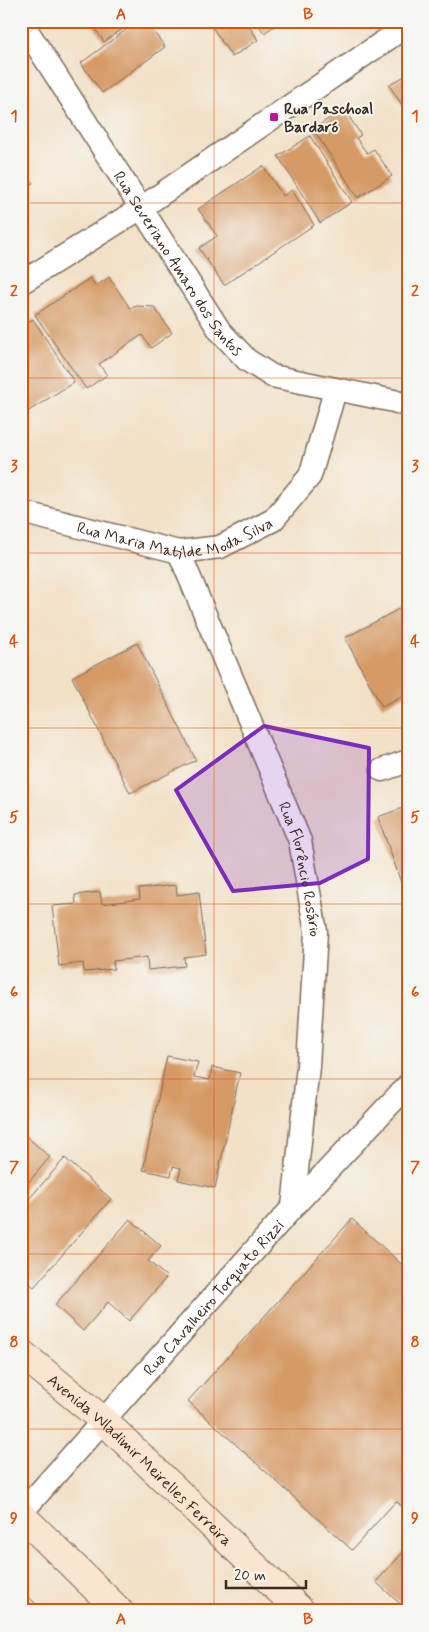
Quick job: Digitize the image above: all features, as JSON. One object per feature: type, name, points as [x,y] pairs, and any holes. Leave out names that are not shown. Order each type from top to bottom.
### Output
[{"type":"main road","name":"Avenida Wladimir Meirelles Ferreira","points":[[21,1353],[104,1421],[301,1611]]},
{"type":"main road","points":[[21,1514],[119,1611]]},
{"type":"street","name":"Rua Severiano Amaro dos Santos","points":[[21,21],[220,331],[247,360],[272,376],[335,391],[394,401],[408,406]]},
{"type":"street","points":[[21,283],[141,208],[408,25]]},
{"type":"street","name":"Rua Maria Matilde Moda Silva","points":[[21,512],[179,552],[220,548],[273,520],[310,476],[335,391]]},
{"type":"street","name":"Rua Florêncio Rosário","points":[[179,552],[300,841],[316,932],[308,1066],[293,1207]]},
{"type":"street","points":[[382,770],[408,761]]},
{"type":"street","name":"Rua Cavalheiro Torquato Rizzi","points":[[21,1514],[293,1207],[408,1085]]},
{"type":"highlighted area","points":[[264,726],[369,748],[368,859],[320,883],[233,891],[176,790]]},
{"type":"building","points":[[90,21],[134,21],[104,42]]},
{"type":"building","points":[[138,21],[146,21],[165,47],[102,93],[81,63]]},
{"type":"building","points":[[208,21],[246,21],[258,40],[232,57]]},
{"type":"building","points":[[256,21],[282,21],[264,33]]},
{"type":"building","points":[[408,74],[408,114],[389,85]]},
{"type":"building","points":[[344,109],[361,135],[356,138],[367,153],[374,149],[392,176],[358,198],[313,129]]},
{"type":"building","points":[[310,136],[352,202],[320,223],[278,156]]},
{"type":"building","points":[[263,166],[283,196],[292,190],[314,225],[224,285],[199,248],[217,236],[198,209]]},
{"type":"building","points":[[25,170],[33,183],[21,190],[21,172]]},
{"type":"building","points":[[109,277],[130,308],[137,306],[154,307],[172,333],[151,348],[142,335],[99,364],[107,375],[86,389],[35,315],[90,278],[96,286]]},
{"type":"building","points":[[33,319],[74,382],[21,416],[21,326]]},
{"type":"building","points":[[408,604],[408,694],[382,707],[345,638]]},
{"type":"building","points":[[137,643],[196,760],[130,793],[72,677]]},
{"type":"building","points":[[408,806],[408,889],[404,891],[378,817]]},
{"type":"building","points":[[176,885],[177,895],[199,892],[206,954],[184,957],[185,966],[148,970],[147,957],[113,961],[114,969],[84,972],[83,963],[59,966],[52,906],[76,904],[75,895],[100,892],[102,904],[140,899],[139,889]]},
{"type":"building","points":[[167,1056],[198,1062],[194,1077],[210,1080],[212,1067],[240,1073],[215,1188],[178,1180],[181,1168],[173,1166],[171,1176],[143,1170]]},
{"type":"building","points":[[21,1132],[50,1157],[21,1191]]},
{"type":"building","points":[[65,1158],[111,1199],[34,1287],[21,1276],[21,1208]]},
{"type":"building","points":[[130,1219],[161,1246],[148,1261],[167,1277],[129,1321],[108,1302],[83,1331],[55,1305]]},
{"type":"building","points":[[352,1219],[408,1270],[408,1512],[396,1501],[352,1550],[188,1401]]},
{"type":"building","points":[[408,1547],[408,1611],[376,1582]]},
{"type":"building","points":[[21,1589],[43,1611],[21,1611]]},
{"type":"place","name":"Rua Paschoal Bardaró","points":[[274,117]]}]
